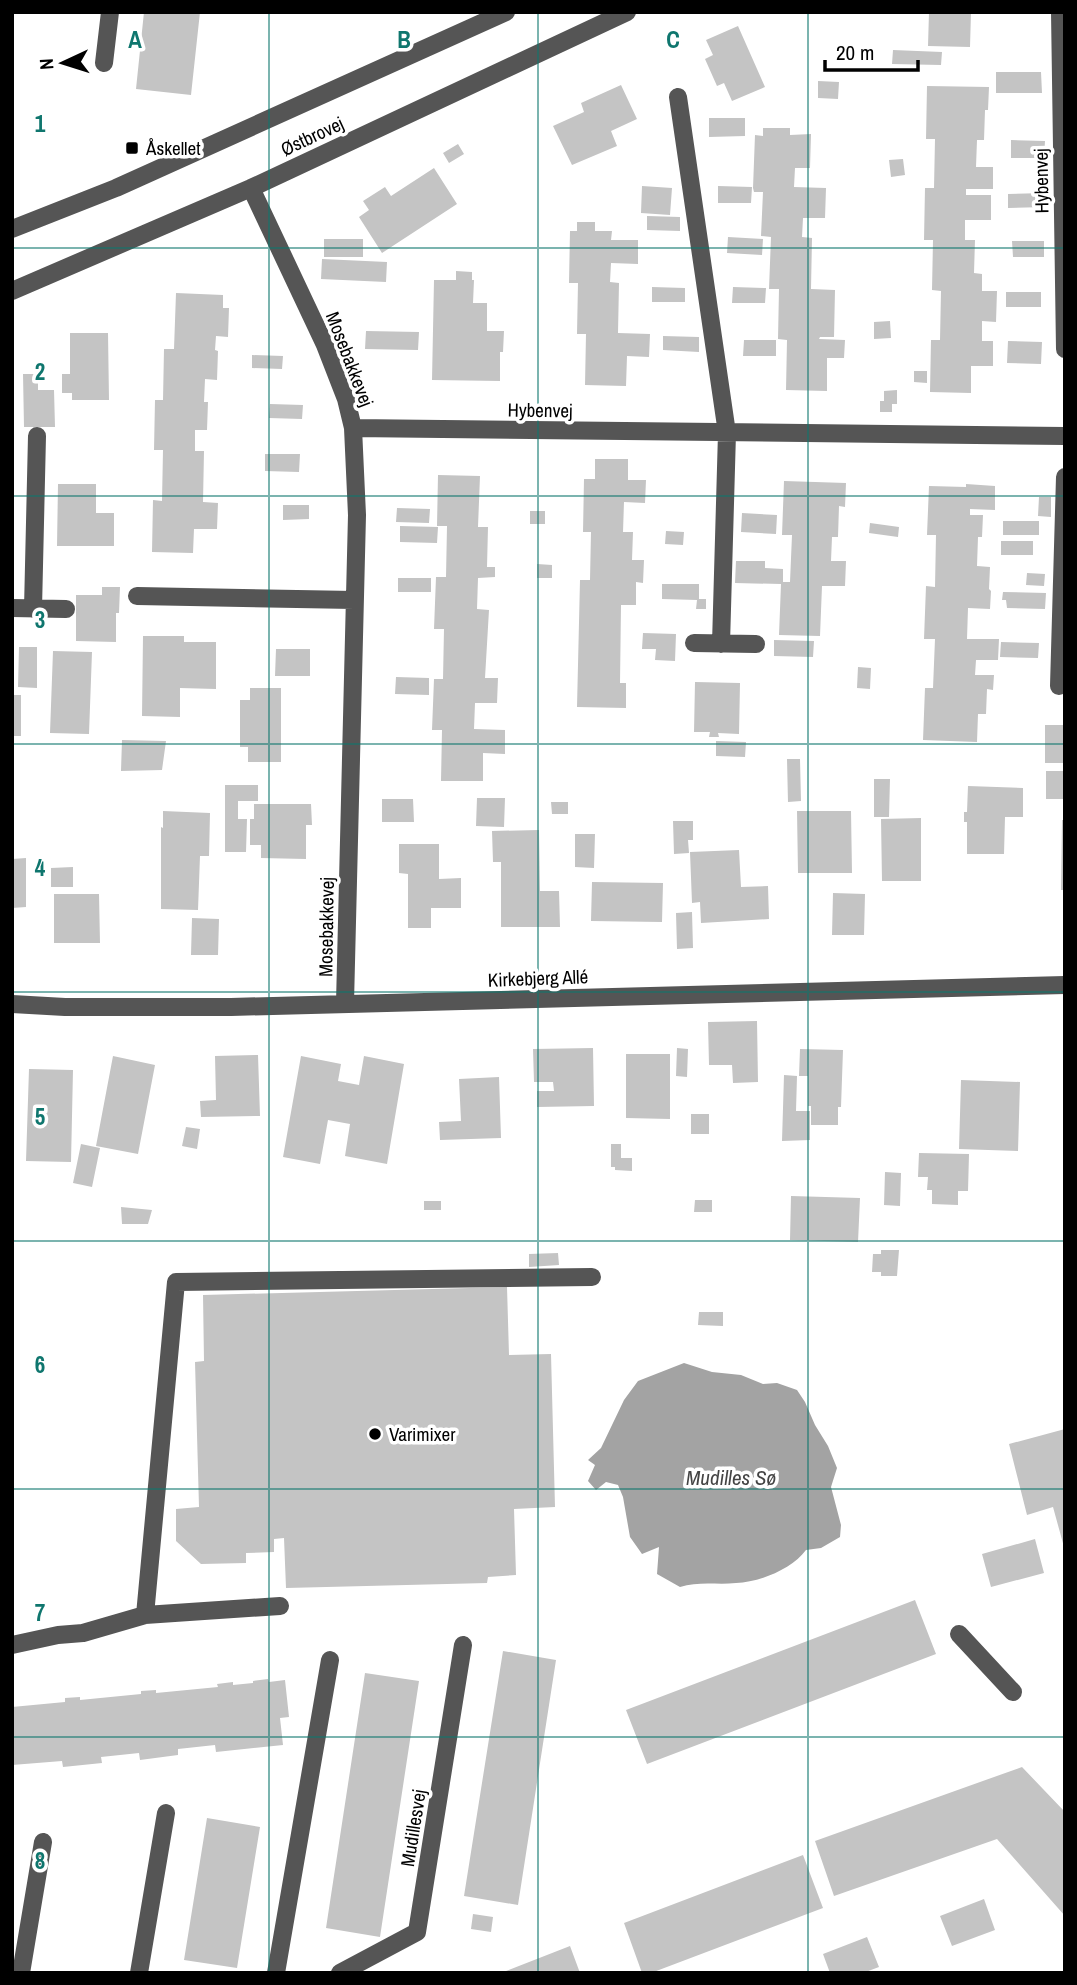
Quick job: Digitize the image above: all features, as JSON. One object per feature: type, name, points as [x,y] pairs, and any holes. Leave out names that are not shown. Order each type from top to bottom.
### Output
[{"type":"street","points":[[104,63],[110,12]]},
{"type":"street","name":"Østbrovej","points":[[12,229],[116,187],[506,12]]},
{"type":"street","name":"Østbrovej","points":[[12,291],[251,188],[627,12]]},
{"type":"street","name":"Hybenvej","points":[[1060,12],[1065,349]]},
{"type":"street","points":[[678,97],[727,433],[720,644]]},
{"type":"street","name":"Mosebakkevej","points":[[251,188],[325,345],[346,399],[353,428],[357,515],[345,1003]]},
{"type":"street","name":"Hybenvej","points":[[353,428],[1065,436]]},
{"type":"street","points":[[33,608],[37,436]]},
{"type":"street","points":[[1059,686],[1065,477]]},
{"type":"street","points":[[137,596],[354,600]]},
{"type":"street","points":[[12,608],[66,609]]},
{"type":"street","points":[[694,643],[756,644]]},
{"type":"street","name":"Kirkebjerg Allé","points":[[12,1004],[65,1007],[231,1007],[1065,985]]},
{"type":"street","points":[[145,1615],[176,1282],[592,1277]]},
{"type":"street","points":[[12,1645],[58,1635],[83,1633],[145,1615],[280,1606]]},
{"type":"street","points":[[959,1634],[1013,1692]]},
{"type":"street","name":"Mudillesvej","points":[[340,1973],[417,1932],[463,1645]]},
{"type":"street","points":[[276,1973],[330,1660]]},
{"type":"street","points":[[139,1973],[166,1813]]},
{"type":"street","points":[[21,1973],[43,1842]]},
{"type":"water","name":"Mudilles Sø","points":[[684,1363],[712,1372],[741,1375],[763,1384],[777,1383],[797,1390],[837,1468],[831,1487],[841,1525],[840,1537],[821,1548],[806,1550],[784,1569],[745,1582],[680,1587],[657,1574],[659,1547],[642,1554],[630,1537],[623,1497],[618,1485],[606,1482],[596,1490],[588,1481],[595,1465],[588,1460],[601,1448],[624,1400],[638,1381]]},
{"type":"building","points":[[144,12],[200,12],[191,95],[136,89]]},
{"type":"building","points":[[929,12],[971,12],[970,47],[928,46]]},
{"type":"building","points":[[738,26],[765,87],[732,101],[724,83],[717,86],[705,59],[713,55],[706,40]]},
{"type":"building","points":[[893,50],[942,52],[941,65],[892,64]]},
{"type":"building","points":[[996,72],[1041,72],[1042,93],[996,93]]},
{"type":"building","points":[[818,81],[839,82],[838,99],[818,98]]},
{"type":"building","points":[[621,85],[637,119],[611,131],[617,146],[572,165],[553,126],[584,112],[581,103]]},
{"type":"building","points":[[927,86],[989,87],[984,140],[977,140],[976,167],[993,167],[993,189],[966,189],[966,195],[991,195],[991,220],[965,220],[965,240],[975,240],[974,273],[982,274],[982,291],[997,291],[996,322],[982,321],[982,341],[993,341],[993,366],[971,366],[971,393],[930,392],[931,340],[940,340],[941,291],[932,290],[933,240],[924,240],[925,188],[934,188],[935,139],[926,139]]},
{"type":"building","points":[[709,118],[745,118],[745,136],[709,137]]},
{"type":"building","points":[[763,128],[790,128],[790,135],[811,134],[810,168],[795,168],[794,187],[826,188],[825,218],[803,218],[802,237],[812,238],[811,289],[835,290],[834,337],[819,339],[845,340],[844,358],[827,358],[827,391],[786,390],[787,340],[778,339],[779,289],[769,289],[771,237],[761,236],[763,192],[754,192],[753,188],[755,135],[763,136]]},
{"type":"building","points":[[1011,140],[1045,141],[1044,158],[1011,158]]},
{"type":"building","points":[[458,144],[464,154],[449,163],[443,153]]},
{"type":"building","points":[[903,159],[905,175],[891,177],[889,160]]},
{"type":"building","points":[[434,168],[457,204],[382,253],[359,217],[369,210],[363,201],[385,187],[391,196]]},
{"type":"building","points":[[642,186],[672,188],[670,215],[641,213]]},
{"type":"building","points":[[718,186],[752,187],[751,203],[718,203]]},
{"type":"building","points":[[1045,193],[1045,207],[1008,208],[1008,194]]},
{"type":"building","points":[[647,216],[680,217],[680,231],[647,230]]},
{"type":"building","points":[[577,222],[595,222],[595,231],[612,231],[611,240],[638,240],[638,264],[611,263],[610,282],[619,283],[618,333],[650,334],[649,357],[627,356],[626,386],[585,385],[586,334],[577,334],[578,283],[569,283],[570,231],[577,231]]},
{"type":"building","points":[[728,237],[763,239],[762,255],[727,253]]},
{"type":"building","points":[[324,239],[363,239],[363,257],[324,257]]},
{"type":"building","points":[[1012,241],[1044,241],[1044,257],[1013,257]]},
{"type":"building","points":[[322,259],[387,262],[386,282],[321,279]]},
{"type":"building","points":[[456,271],[472,272],[473,303],[487,303],[487,331],[504,331],[503,352],[500,352],[500,381],[432,380],[434,280],[456,280]]},
{"type":"building","points":[[652,287],[685,288],[685,302],[652,302]]},
{"type":"building","points":[[733,287],[766,288],[765,303],[732,303]]},
{"type":"building","points":[[1006,292],[1041,292],[1041,307],[1006,307]]},
{"type":"building","points":[[176,293],[223,295],[223,308],[229,308],[228,337],[216,336],[217,380],[205,379],[207,430],[195,430],[195,451],[204,451],[203,502],[218,503],[217,529],[194,529],[193,553],[152,552],[153,500],[162,501],[163,450],[154,450],[155,400],[163,400],[164,349],[174,349]]},
{"type":"building","points":[[890,321],[891,338],[874,339],[874,322]]},
{"type":"building","points":[[366,331],[419,332],[418,350],[365,349]]},
{"type":"building","points":[[70,333],[108,333],[109,400],[72,400],[72,393],[62,393],[62,374],[70,374]]},
{"type":"building","points":[[663,336],[699,337],[699,352],[663,350]]},
{"type":"building","points":[[744,340],[776,340],[776,356],[743,356]]},
{"type":"building","points":[[1008,341],[1042,342],[1041,364],[1007,363]]},
{"type":"building","points":[[252,355],[283,356],[282,369],[252,368]]},
{"type":"building","points":[[914,371],[927,371],[927,383],[914,382]]},
{"type":"building","points":[[23,374],[38,374],[38,390],[54,390],[55,427],[24,427]]},
{"type":"building","points":[[897,390],[897,404],[892,404],[892,412],[880,412],[884,391]]},
{"type":"building","points":[[270,404],[303,405],[302,419],[269,418]]},
{"type":"building","points":[[265,454],[300,454],[299,472],[265,471]]},
{"type":"building","points":[[595,459],[628,459],[628,480],[646,480],[645,503],[624,502],[623,532],[633,532],[632,560],[644,560],[643,583],[636,582],[636,605],[621,605],[620,683],[626,683],[626,708],[577,707],[580,580],[590,580],[591,532],[583,532],[584,479],[595,479]]},
{"type":"building","points":[[438,475],[480,476],[478,527],[488,527],[487,567],[495,567],[495,577],[478,578],[477,609],[489,610],[485,678],[498,678],[497,703],[475,703],[474,729],[505,730],[505,754],[483,753],[483,781],[441,781],[442,730],[432,730],[434,679],[443,679],[444,629],[434,629],[436,577],[446,577],[447,526],[437,526]]},
{"type":"building","points":[[784,481],[846,483],[845,507],[839,506],[838,537],[832,537],[831,561],[846,561],[845,586],[822,586],[820,636],[779,635],[781,584],[735,583],[736,561],[765,561],[765,568],[783,569],[783,582],[790,582],[792,535],[782,535]]},
{"type":"building","points":[[58,484],[96,484],[96,513],[114,513],[114,546],[57,546]]},
{"type":"building","points":[[966,484],[995,486],[995,510],[970,509],[970,515],[983,515],[982,537],[978,537],[977,566],[990,567],[991,591],[990,609],[968,608],[967,639],[999,639],[998,660],[976,660],[975,675],[994,675],[993,690],[987,689],[986,714],[978,714],[977,742],[923,740],[925,688],[933,688],[935,639],[924,639],[926,586],[935,587],[936,535],[927,535],[929,486],[966,487]]},
{"type":"building","points":[[1039,497],[1051,497],[1051,517],[1038,516]]},
{"type":"building","points":[[283,505],[309,505],[309,519],[283,520]]},
{"type":"building","points":[[397,508],[430,509],[429,523],[396,522]]},
{"type":"building","points":[[530,511],[545,511],[545,524],[530,524]]},
{"type":"building","points":[[742,513],[777,515],[776,534],[741,532]]},
{"type":"building","points":[[1003,521],[1039,521],[1039,535],[1003,535]]},
{"type":"building","points":[[870,523],[899,527],[898,537],[869,533]]},
{"type":"building","points":[[400,526],[438,527],[437,543],[400,542]]},
{"type":"building","points":[[666,531],[684,532],[683,545],[665,544]]},
{"type":"building","points":[[1001,541],[1033,541],[1033,555],[1001,555]]},
{"type":"building","points":[[537,564],[552,565],[552,578],[537,578]]},
{"type":"building","points":[[1027,573],[1045,574],[1044,586],[1026,585]]},
{"type":"building","points":[[398,578],[431,578],[431,592],[398,592]]},
{"type":"building","points":[[662,584],[699,584],[699,599],[706,599],[706,609],[696,609],[697,600],[662,599]]},
{"type":"building","points":[[102,587],[120,587],[119,613],[116,613],[116,642],[76,641],[76,595],[102,595]]},
{"type":"building","points":[[1003,592],[1046,593],[1045,609],[1007,608],[1006,600],[1002,600]]},
{"type":"building","points":[[643,633],[676,634],[675,661],[655,660],[656,649],[642,649]]},
{"type":"building","points":[[143,636],[184,636],[184,642],[216,642],[216,689],[180,688],[180,717],[142,716]]},
{"type":"building","points":[[774,640],[814,641],[813,657],[774,656]]},
{"type":"building","points":[[1001,642],[1039,643],[1038,658],[1000,657]]},
{"type":"building","points":[[19,647],[37,647],[37,688],[18,687]]},
{"type":"building","points":[[276,649],[310,649],[310,676],[275,676]]},
{"type":"building","points":[[53,651],[92,652],[89,734],[50,733]]},
{"type":"building","points":[[858,667],[871,668],[870,689],[857,688]]},
{"type":"building","points":[[396,677],[429,678],[429,695],[395,694]]},
{"type":"building","points":[[695,682],[740,683],[739,734],[718,733],[719,737],[709,737],[710,732],[694,732]]},
{"type":"building","points":[[250,688],[281,688],[281,762],[248,762],[248,747],[240,747],[240,700],[250,700]]},
{"type":"building","points":[[12,695],[21,695],[21,736],[12,736]]},
{"type":"building","points":[[1045,725],[1065,725],[1065,763],[1045,763]]},
{"type":"building","points":[[122,740],[166,741],[162,770],[121,771]]},
{"type":"building","points":[[716,741],[746,742],[745,757],[716,756]]},
{"type":"building","points":[[787,759],[800,759],[801,801],[788,802]]},
{"type":"building","points":[[1046,771],[1065,771],[1065,799],[1046,799]]},
{"type":"building","points":[[874,779],[890,779],[889,817],[874,817]]},
{"type":"building","points":[[225,785],[258,785],[258,801],[238,801],[238,819],[247,819],[246,852],[225,852]]},
{"type":"building","points":[[968,786],[1023,788],[1023,817],[1005,817],[1004,854],[967,854],[967,822],[964,822],[964,812],[967,812]]},
{"type":"building","points":[[477,798],[505,798],[504,827],[476,826]]},
{"type":"building","points":[[382,799],[413,799],[414,822],[382,822]]},
{"type":"building","points":[[551,802],[568,802],[568,814],[552,814]]},
{"type":"building","points":[[254,804],[311,804],[312,825],[306,825],[306,859],[261,858],[261,845],[250,845],[250,819],[254,819]]},
{"type":"building","points":[[163,811],[210,813],[209,856],[200,856],[198,910],[161,909]]},
{"type":"building","points":[[797,811],[851,811],[852,873],[798,873]]},
{"type":"building","points":[[921,818],[921,881],[882,881],[881,819]]},
{"type":"building","points":[[1062,820],[1065,820],[1065,890],[1061,890]]},
{"type":"building","points":[[673,821],[693,821],[693,840],[688,840],[689,853],[674,854]]},
{"type":"building","points":[[539,830],[540,891],[559,891],[560,927],[501,927],[501,862],[493,862],[492,831]]},
{"type":"building","points":[[575,834],[595,834],[594,868],[575,867]]},
{"type":"building","points":[[399,844],[439,844],[439,879],[461,878],[461,908],[431,908],[431,928],[408,928],[408,874],[399,873]]},
{"type":"building","points":[[739,850],[741,887],[768,886],[769,919],[701,923],[700,902],[692,903],[690,852]]},
{"type":"building","points":[[26,858],[26,907],[12,908],[12,859]]},
{"type":"building","points":[[73,867],[73,887],[51,887],[51,868]]},
{"type":"building","points":[[592,882],[663,883],[662,922],[591,921]]},
{"type":"building","points":[[833,893],[865,894],[864,935],[832,935]]},
{"type":"building","points":[[54,894],[99,894],[100,943],[54,943]]},
{"type":"building","points":[[692,912],[693,948],[677,949],[676,913]]},
{"type":"building","points":[[192,918],[219,919],[218,955],[191,955]]},
{"type":"building","points":[[757,1021],[758,1082],[733,1083],[732,1065],[709,1065],[708,1022]]},
{"type":"building","points":[[593,1048],[594,1106],[537,1107],[537,1091],[554,1091],[553,1082],[534,1082],[533,1049]]},
{"type":"building","points":[[677,1048],[688,1049],[687,1077],[676,1076]]},
{"type":"building","points":[[800,1049],[843,1050],[838,1125],[811,1125],[808,1076],[799,1076]]},
{"type":"building","points":[[626,1054],[670,1054],[670,1119],[626,1118]]},
{"type":"building","points":[[258,1055],[260,1116],[201,1117],[200,1101],[216,1100],[215,1056]]},
{"type":"building","points":[[113,1056],[155,1065],[138,1154],[96,1146]]},
{"type":"building","points":[[301,1056],[341,1064],[338,1081],[359,1085],[364,1056],[404,1064],[387,1164],[345,1156],[350,1124],[328,1120],[320,1164],[283,1157]]},
{"type":"building","points":[[29,1069],[73,1070],[71,1162],[26,1161]]},
{"type":"building","points":[[784,1075],[797,1076],[796,1111],[810,1111],[810,1140],[782,1141]]},
{"type":"building","points":[[499,1077],[501,1138],[440,1140],[439,1122],[461,1121],[459,1079]]},
{"type":"building","points":[[961,1080],[1020,1082],[1018,1151],[959,1149]]},
{"type":"building","points":[[691,1114],[709,1114],[709,1134],[691,1134]]},
{"type":"building","points":[[186,1127],[200,1129],[197,1149],[182,1146]]},
{"type":"building","points":[[81,1144],[100,1148],[92,1187],[73,1183]]},
{"type":"building","points":[[611,1144],[621,1144],[621,1158],[632,1158],[632,1171],[615,1170],[615,1167],[611,1167]]},
{"type":"building","points":[[919,1153],[969,1154],[968,1191],[958,1191],[958,1205],[932,1204],[932,1190],[927,1190],[928,1177],[918,1177]]},
{"type":"building","points":[[885,1172],[901,1173],[900,1206],[884,1205]]},
{"type":"building","points":[[791,1196],[860,1198],[858,1242],[790,1240]]},
{"type":"building","points":[[695,1200],[712,1200],[712,1212],[694,1212]]},
{"type":"building","points":[[424,1201],[441,1201],[441,1210],[424,1210]]},
{"type":"building","points":[[121,1207],[152,1210],[148,1224],[122,1224]]},
{"type":"building","points":[[881,1250],[899,1250],[897,1276],[881,1276],[881,1272],[872,1272],[873,1254],[881,1254]]},
{"type":"building","points":[[558,1253],[559,1265],[529,1267],[529,1254]]},
{"type":"building","name":"Varimixer","points":[[507,1287],[509,1355],[551,1354],[555,1507],[514,1509],[516,1575],[488,1577],[487,1583],[286,1588],[284,1538],[274,1539],[274,1552],[246,1553],[246,1563],[201,1564],[176,1541],[176,1509],[199,1507],[195,1362],[204,1361],[203,1295]]},
{"type":"building","points":[[699,1312],[723,1312],[723,1326],[698,1325]]},
{"type":"building","points":[[1065,1429],[1064,1547],[1053,1507],[1027,1515],[1009,1444]]},
{"type":"building","points":[[1035,1539],[1044,1573],[991,1587],[982,1554]]},
{"type":"building","points":[[915,1600],[936,1654],[647,1764],[626,1710]]},
{"type":"building","points":[[503,1651],[556,1660],[518,1905],[464,1896]]},
{"type":"building","points":[[365,1673],[419,1681],[380,1937],[326,1928]]},
{"type":"building","points":[[268,1679],[269,1682],[285,1680],[289,1717],[280,1718],[283,1745],[216,1752],[215,1745],[178,1749],[178,1755],[140,1760],[139,1753],[101,1757],[102,1763],[63,1767],[62,1761],[12,1765],[12,1707],[65,1702],[65,1698],[80,1697],[80,1700],[156,1690],[156,1693],[218,1687],[217,1684],[233,1682],[233,1685],[253,1683]]},
{"type":"building","points":[[1022,1767],[1065,1812],[1065,1916],[997,1839],[834,1896],[815,1841]]},
{"type":"building","points":[[207,1818],[260,1827],[237,1968],[184,1960]]},
{"type":"building","points":[[803,1855],[823,1908],[651,1973],[642,1973],[624,1923]]},
{"type":"building","points":[[984,1899],[995,1930],[952,1946],[940,1916]]},
{"type":"building","points":[[473,1914],[493,1917],[491,1932],[471,1929]]},
{"type":"building","points":[[867,1937],[879,1967],[863,1973],[830,1973],[823,1954]]},
{"type":"building","points":[[570,1946],[580,1973],[501,1973]]},
{"type":"place","name":"Åskellet","points":[[132,148]]},
{"type":"place","name":"Varimixer","points":[[375,1434]]}]
